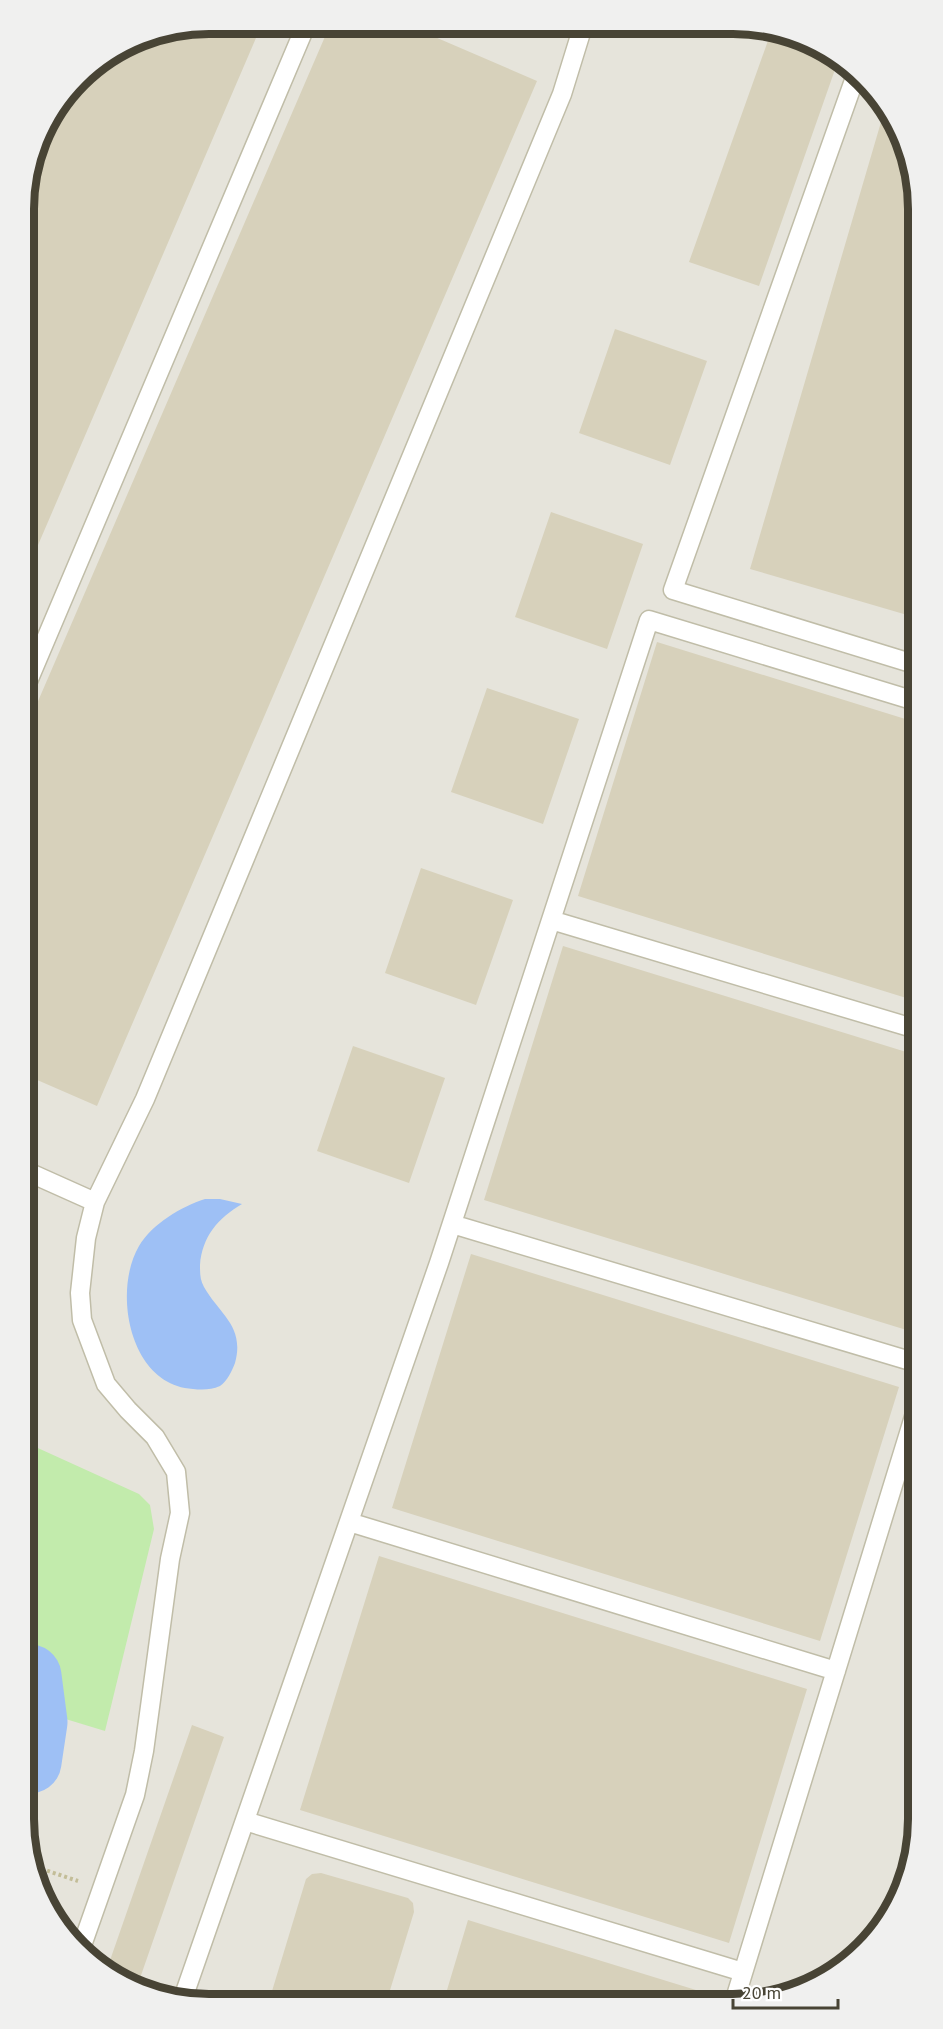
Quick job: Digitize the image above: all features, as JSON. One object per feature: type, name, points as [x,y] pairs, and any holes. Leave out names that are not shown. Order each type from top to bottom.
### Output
[{"type":"lane","points":[[83,1940],[135,1796],[144,1751],[170,1559],[180,1513],[176,1472],[155,1437],[106,1384],[82,1320],[80,1293],[86,1238],[95,1202],[145,1099],[562,94],[580,34]]},
{"type":"lane","points":[[35,665],[302,35]]},
{"type":"lane","points":[[853,82],[673,590],[908,661]]},
{"type":"lane","points":[[185,1992],[452,1224],[649,621],[908,699]]},
{"type":"lane","points":[[551,920],[908,1027]]},
{"type":"lane","points":[[34,1175],[95,1202]]},
{"type":"lane","points":[[452,1224],[908,1360]]},
{"type":"lane","points":[[737,1994],[908,1436]]},
{"type":"lane","points":[[349,1522],[836,1671]]},
{"type":"lane","points":[[245,1821],[743,1972]]},
{"type":"path","points":[[41,1869],[102,1889]]},
{"type":"shaded area","points":[[734,34],[768,38],[811,53],[831,64],[849,78],[879,112],[899,153],[907,186],[908,209],[908,1831],[899,1876],[879,1917],[849,1951],[831,1965],[801,1981],[779,1989],[734,1994],[198,1994],[153,1985],[112,1965],[78,1935],[64,1917],[48,1887],[40,1865],[34,1820],[35,198],[40,165],[70,104],[94,78],[112,64],[142,48],[175,38],[198,35]]},
{"type":"green space","points":[[34,1446],[139,1494],[150,1505],[154,1529],[105,1731],[59,1717],[34,1791]]},
{"type":"water","points":[[205,1199],[220,1199],[242,1204],[213,1229],[201,1255],[201,1279],[204,1287],[234,1330],[237,1350],[235,1363],[225,1381],[220,1386],[200,1390],[171,1384],[154,1372],[141,1355],[132,1334],[127,1287],[131,1265],[139,1246],[152,1230],[168,1217]]},
{"type":"building","points":[[198,35],[257,35],[35,553],[35,198],[40,164],[48,142],[64,112],[78,94],[94,78],[122,58],[142,48],[175,38]]},
{"type":"building","points":[[326,35],[429,35],[537,81],[97,1106],[34,1079],[35,709]]},
{"type":"building","points":[[769,38],[790,44],[831,64],[836,68],[759,286],[689,262]]},
{"type":"building","points":[[882,118],[903,164],[907,186],[908,615],[750,569]]},
{"type":"building","points":[[615,329],[707,361],[670,465],[579,433]]},
{"type":"building","points":[[551,512],[643,544],[607,649],[515,617]]},
{"type":"building","points":[[657,642],[908,720],[908,999],[578,896]]},
{"type":"building","points":[[487,688],[579,719],[543,824],[451,792]]},
{"type":"building","points":[[421,868],[513,900],[476,1005],[385,973]]},
{"type":"building","points":[[563,946],[908,1053],[908,1330],[484,1200]]},
{"type":"building","points":[[353,1046],[445,1078],[409,1183],[317,1151]]},
{"type":"building","points":[[471,1254],[899,1387],[820,1641],[392,1508]]},
{"type":"building","points":[[379,1556],[807,1689],[729,1943],[300,1810]]},
{"type":"building","points":[[192,1725],[224,1737],[140,1979],[109,1963]]},
{"type":"building","points":[[321,1873],[408,1898],[413,1903],[414,1912],[389,1994],[271,1994],[306,1879],[312,1874]]},
{"type":"building","points":[[468,1920],[709,1994],[446,1994]]},
{"type":"waterway","points":[[34,1707],[36,1722],[34,1735]]}]
